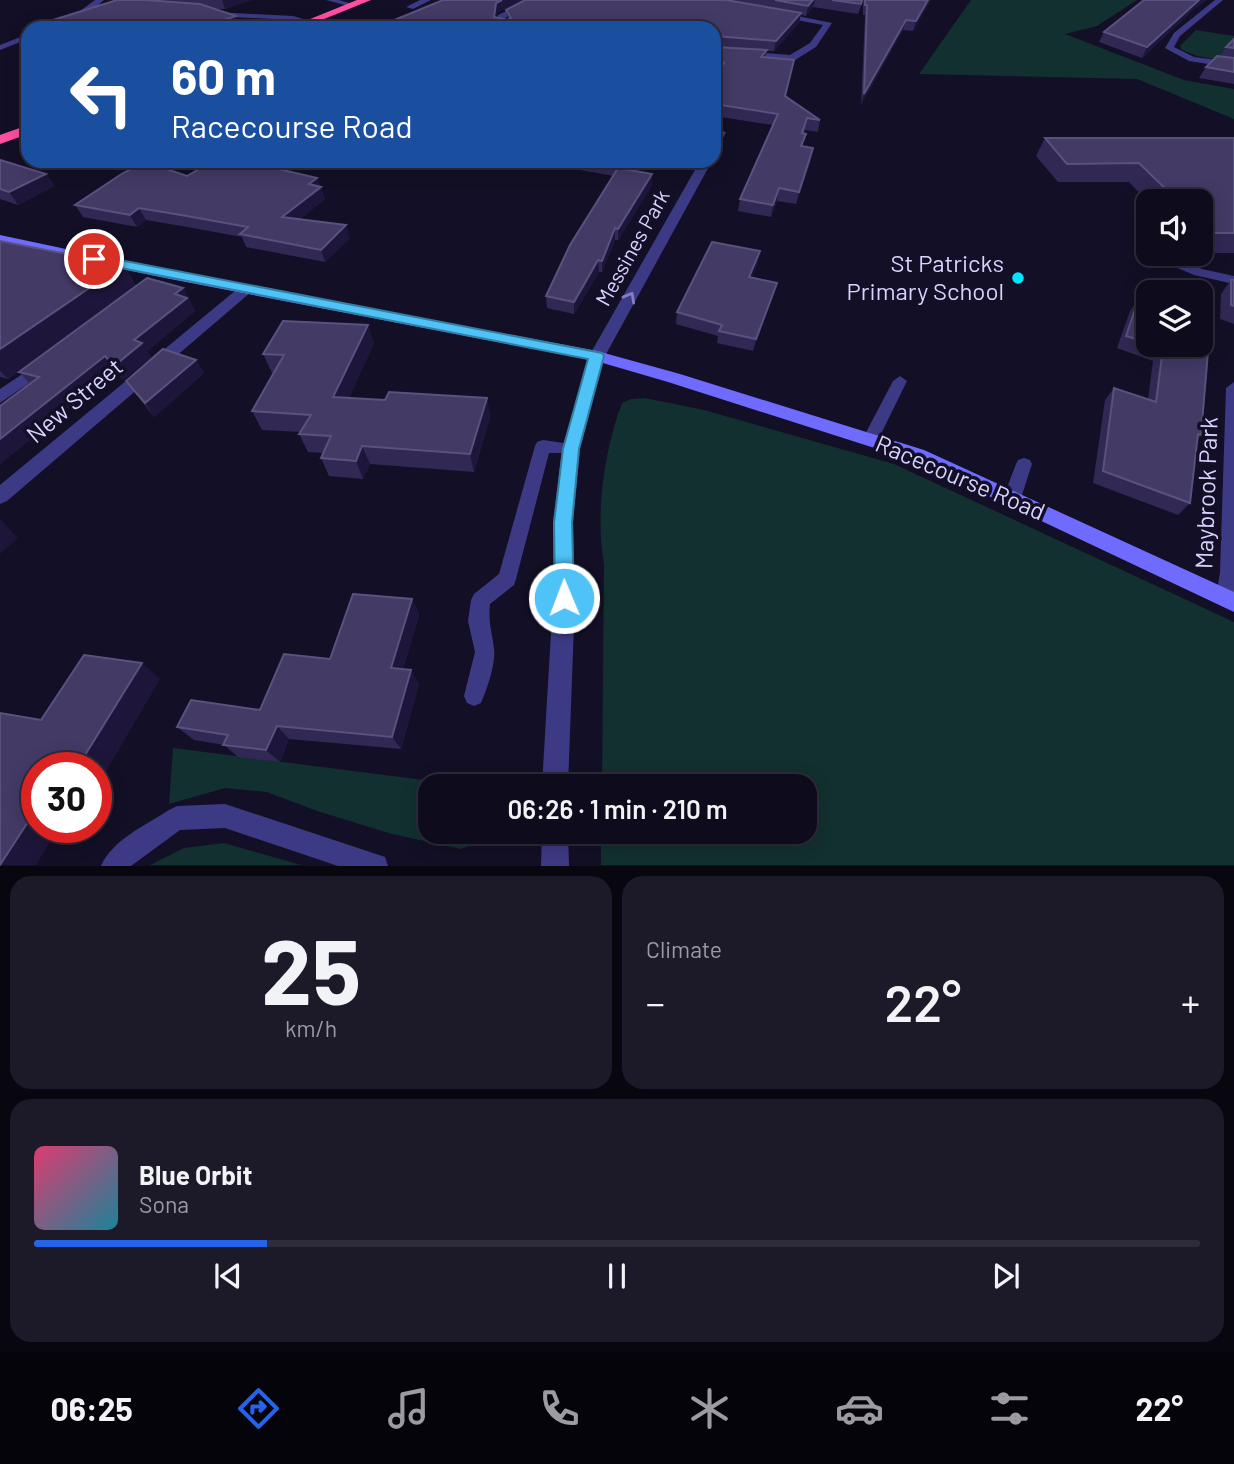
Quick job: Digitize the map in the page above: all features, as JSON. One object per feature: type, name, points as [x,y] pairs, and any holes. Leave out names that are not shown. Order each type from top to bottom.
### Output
[{"type":"highway","points":[[312,21],[366,0]]},
{"type":"highway","points":[[0,140],[21,132]]},
{"type":"main road","name":"Racecourse Road","points":[[0,239],[165,274],[597,356],[918,455],[1230,600]]},
{"type":"street","points":[[410,7],[427,0]]},
{"type":"street","points":[[514,0],[532,1]]},
{"type":"street","points":[[500,21],[501,18],[532,1]]},
{"type":"street","points":[[721,53],[792,58],[813,45],[831,18],[765,12]]},
{"type":"street","name":"Messines Park","points":[[597,356],[702,168]]},
{"type":"street","points":[[144,290],[165,274]]},
{"type":"street","name":"New Street","points":[[0,496],[246,289]]},
{"type":"street","points":[[0,397],[58,354]]},
{"type":"street","points":[[556,774],[564,598],[563,523],[571,449],[597,356]]},
{"type":"street","name":"Maybrook Park","points":[[1230,600],[1234,388]]},
{"type":"street","points":[[555,844],[555,866]]},
{"type":"lane","points":[[64,21],[83,13],[100,0]]},
{"type":"lane","points":[[330,0],[352,5]]},
{"type":"lane","points":[[1219,0],[1177,35],[1169,48],[1192,59],[1234,65]]},
{"type":"lane","points":[[206,13],[305,21]]},
{"type":"lane","points":[[0,48],[21,39]]},
{"type":"lane","points":[[1184,266],[1234,280]]},
{"type":"lane","points":[[870,440],[900,382]]},
{"type":"lane","points":[[474,696],[485,652],[478,621],[481,600],[507,579],[543,446],[571,449]]},
{"type":"lane","points":[[1012,498],[1024,464]]},
{"type":"lane","points":[[113,866],[128,851],[177,818],[225,816],[376,866]]},
{"type":"green space","points":[[971,0],[1137,0],[1097,26],[1065,34],[1184,80],[1234,89],[1234,119],[1137,79],[919,74]]},
{"type":"green space","points":[[1196,30],[1234,36],[1234,62],[1197,56],[1182,50],[1180,46]]},
{"type":"green space","points":[[645,398],[704,410],[894,464],[1234,622],[1234,865],[601,865],[601,844],[817,844],[817,774],[602,774],[604,564],[601,504],[610,441],[622,403]]},
{"type":"green space","points":[[173,748],[418,779],[418,840],[317,811],[267,792],[225,788],[169,804]]},
{"type":"green space","points":[[224,843],[301,865],[150,865],[184,848]]},
{"type":"green space","points":[[438,844],[475,844],[461,849]]},
{"type":"building","points":[[117,0],[200,4],[236,16],[221,21],[53,20]]},
{"type":"building","points":[[443,0],[502,0],[496,3],[494,17],[508,20],[511,18],[506,10],[525,0],[726,0],[801,13],[776,41],[721,36],[721,21],[392,21]]},
{"type":"building","points":[[775,0],[813,0],[808,6]]},
{"type":"building","points":[[832,0],[862,0],[861,4]]},
{"type":"building","points":[[865,0],[928,0],[916,21],[906,20],[864,94],[867,5]]},
{"type":"building","points":[[1144,0],[1199,0],[1147,47],[1104,32]]},
{"type":"building","points":[[1234,39],[1234,48],[1226,47]]},
{"type":"building","points":[[721,47],[767,50],[761,57],[794,60],[785,96],[820,120],[807,118],[802,133],[806,134],[801,146],[813,148],[799,192],[779,188],[773,205],[740,199],[778,114],[721,105],[721,67],[724,63],[721,62]]},
{"type":"building","points":[[1217,56],[1234,58],[1234,72],[1206,67]]},
{"type":"building","points":[[1045,138],[1234,138],[1234,233],[1213,233],[1213,189],[1166,189],[1139,163],[1067,164]]},
{"type":"building","points":[[0,160],[46,174],[9,192],[0,189]]},
{"type":"building","points":[[133,168],[164,168],[187,176],[201,168],[274,168],[317,178],[309,184],[321,187],[282,217],[346,225],[321,250],[240,234],[248,227],[139,208],[130,215],[75,205]]},
{"type":"building","points":[[618,168],[652,174],[618,229],[615,228],[602,261],[598,260],[574,302],[546,296],[570,245]]},
{"type":"building","points":[[0,241],[123,265],[0,349]]},
{"type":"building","points":[[712,242],[760,251],[749,277],[777,283],[756,339],[719,331],[722,325],[677,312]]},
{"type":"building","points":[[147,278],[183,288],[175,294],[187,298],[134,340],[142,343],[114,366],[105,356],[0,439],[0,406],[39,377],[19,372]]},
{"type":"building","points":[[1231,280],[1234,280],[1234,306],[1231,305]]},
{"type":"building","points":[[1136,307],[1136,339],[1126,336]]},
{"type":"building","points":[[283,321],[368,325],[333,397],[385,400],[389,392],[487,398],[470,454],[362,446],[356,461],[321,458],[331,436],[299,434],[311,415],[252,411],[284,355],[263,354]]},
{"type":"building","points":[[163,349],[196,360],[145,403],[126,381]]},
{"type":"building","points":[[1162,357],[1208,357],[1201,435],[1198,434],[1190,503],[1103,471],[1114,388],[1156,402]]},
{"type":"building","points":[[353,594],[412,599],[391,668],[411,670],[392,737],[277,726],[266,750],[223,745],[228,735],[177,727],[191,700],[260,710],[284,654],[330,659]]},
{"type":"building","points":[[84,655],[142,663],[87,752],[21,752],[21,833],[0,865],[0,713],[41,720]]},
{"type":"place","name":"St Patricks Primary School","points":[[1018,278]]},
{"type":"route","points":[[94,259],[597,356],[571,449],[563,523],[564,598]]}]
